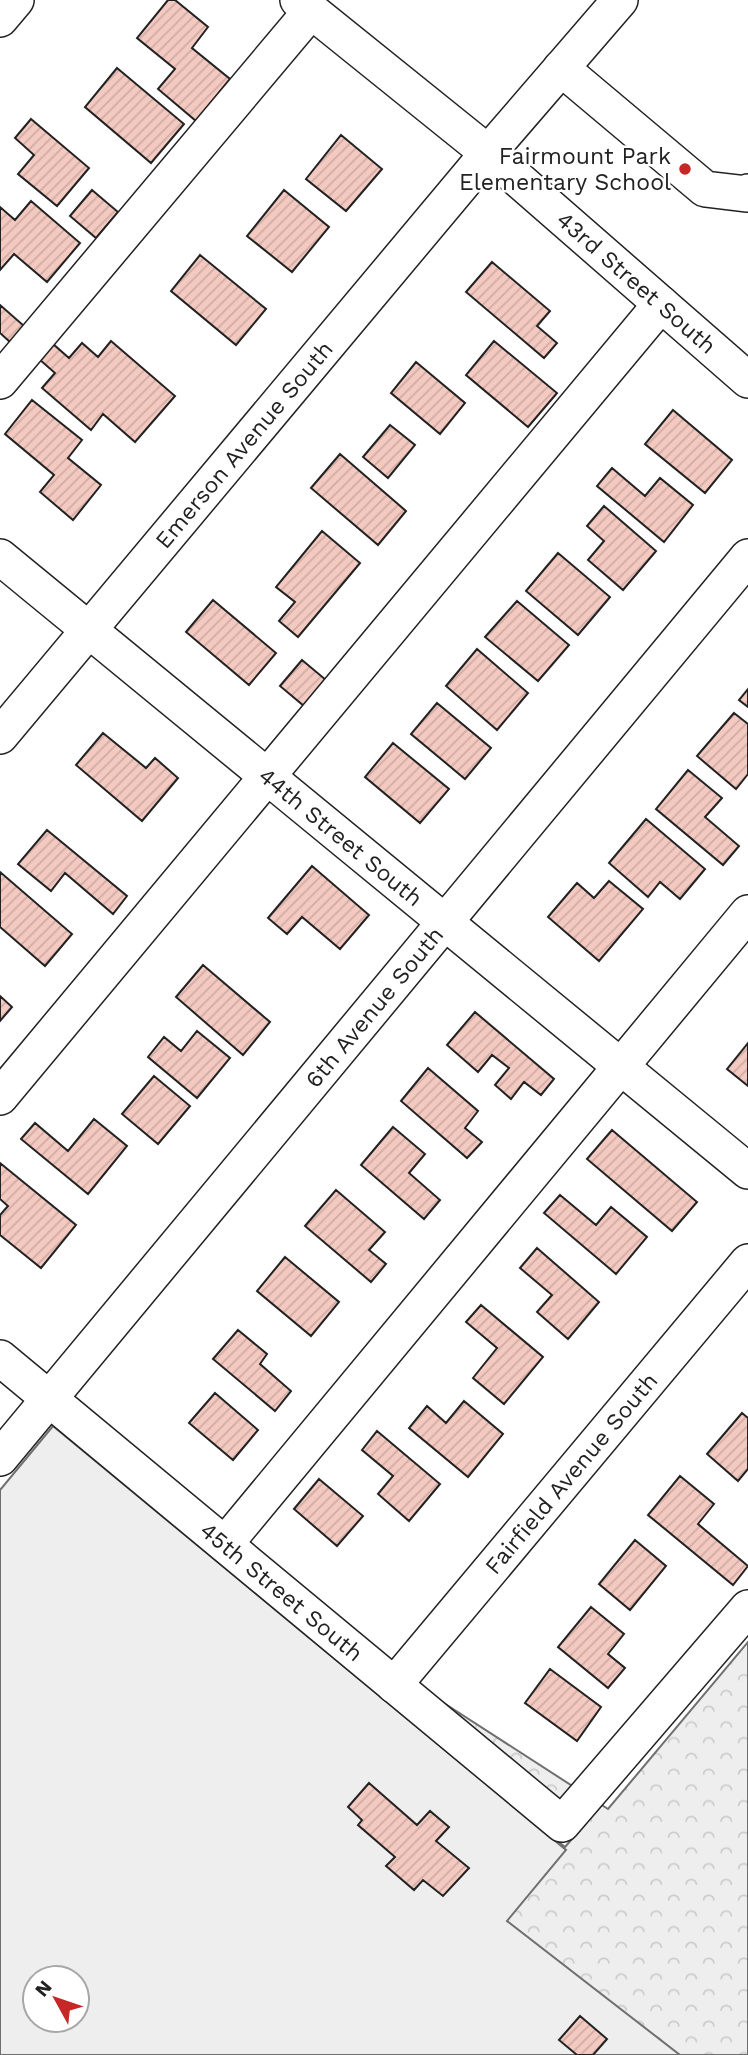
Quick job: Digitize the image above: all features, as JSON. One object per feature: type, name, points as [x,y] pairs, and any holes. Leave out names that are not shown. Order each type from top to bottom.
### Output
[{"type":"street","points":[[0,19],[16,0]]},
{"type":"street","name":"Emerson Avenue South","points":[[0,736],[488,153],[620,0]]},
{"type":"street","points":[[0,382],[305,5]]},
{"type":"street","name":"43rd Street South","points":[[305,5],[488,153],[748,380]]},
{"type":"street","points":[[561,68],[705,189],[746,194],[748,192]]},
{"type":"street","points":[[0,1097],[661,304]]},
{"type":"street","name":"6th Avenue South","points":[[0,1458],[748,556]]},
{"type":"street","name":"44th Street South","points":[[0,557],[748,1171]]},
{"type":"street","points":[[225,1544],[748,913]]},
{"type":"street","name":"Fairfield Avenue South","points":[[394,1685],[748,1262]]},
{"type":"street","name":"45th Street South","points":[[0,1358],[562,1824],[748,1608]]},
{"type":"green space","points":[[53,1426],[566,1850],[507,1921],[680,2055],[0,2055],[0,1490]]},
{"type":"green space","points":[[0,1489],[161,1613],[217,1559],[565,1847],[586,1823],[433,1696],[608,1809],[748,1642],[748,2055],[0,2055]]},
{"type":"building","points":[[168,0],[175,0],[208,27],[192,48],[230,79],[196,121],[158,89],[175,69],[137,38]]},
{"type":"building","points":[[117,68],[184,124],[151,163],[85,107]]},
{"type":"building","points":[[31,119],[89,168],[57,206],[18,174],[34,155],[15,138]]},
{"type":"building","points":[[341,135],[382,169],[346,211],[306,179]]},
{"type":"building","points":[[92,190],[118,212],[96,238],[70,216]]},
{"type":"building","points":[[284,190],[329,227],[292,272],[247,236]]},
{"type":"building","points":[[31,201],[80,243],[47,282],[14,254],[0,270],[0,207],[15,220]]},
{"type":"building","points":[[200,255],[266,309],[236,345],[171,291]]},
{"type":"building","points":[[492,262],[550,311],[537,326],[557,343],[544,358],[466,292]]},
{"type":"building","points":[[0,305],[24,326],[10,342],[0,333]]},
{"type":"building","points":[[111,341],[175,396],[135,442],[103,414],[91,430],[42,388],[55,373],[39,359],[53,344],[69,358],[82,343],[98,357]]},
{"type":"building","points":[[494,341],[557,393],[528,427],[466,375]]},
{"type":"building","points":[[416,362],[465,403],[440,434],[391,393]]},
{"type":"building","points":[[32,400],[82,440],[68,458],[101,485],[73,520],[40,492],[54,475],[5,434]]},
{"type":"building","points":[[673,410],[732,460],[705,493],[645,444]]},
{"type":"building","points":[[390,425],[415,445],[388,478],[363,457]]},
{"type":"building","points":[[340,454],[406,511],[378,545],[311,488]]},
{"type":"building","points":[[612,468],[645,496],[660,478],[693,505],[664,542],[597,486]]},
{"type":"building","points":[[604,506],[656,551],[623,590],[588,560],[604,541],[587,526]]},
{"type":"building","points":[[322,531],[360,563],[298,637],[279,621],[295,602],[276,587]]},
{"type":"building","points":[[558,553],[610,597],[578,635],[526,591]]},
{"type":"building","points":[[213,600],[276,653],[249,685],[186,632]]},
{"type":"building","points":[[517,601],[569,645],[538,681],[485,637]]},
{"type":"building","points":[[477,649],[528,693],[497,730],[446,686]]},
{"type":"building","points":[[302,660],[326,680],[304,706],[280,686]]},
{"type":"building","points":[[748,689],[748,707],[739,700]]},
{"type":"building","points":[[437,703],[491,748],[465,779],[411,734]]},
{"type":"building","points":[[734,713],[748,724],[748,774],[736,789],[697,756]]},
{"type":"building","points":[[103,733],[146,768],[155,758],[178,778],[142,821],[76,765]]},
{"type":"building","points":[[393,743],[449,789],[420,823],[365,777]]},
{"type":"building","points":[[688,770],[722,798],[705,817],[739,846],[723,865],[656,809]]},
{"type":"building","points":[[646,819],[705,869],[680,899],[660,882],[648,897],[609,863]]},
{"type":"building","points":[[47,830],[127,896],[113,914],[65,873],[51,891],[18,864]]},
{"type":"building","points":[[312,866],[369,915],[340,949],[302,917],[287,934],[268,918]]},
{"type":"building","points":[[0,872],[72,934],[45,966],[0,927]]},
{"type":"building","points":[[609,881],[643,909],[599,961],[548,917],[577,883],[594,898]]},
{"type":"building","points":[[203,965],[270,1022],[243,1055],[176,997]]},
{"type":"building","points":[[0,996],[12,1007],[0,1021]]},
{"type":"building","points":[[475,1012],[554,1079],[541,1095],[524,1082],[511,1099],[495,1085],[509,1068],[492,1055],[478,1072],[447,1045]]},
{"type":"building","points":[[197,1031],[230,1058],[197,1098],[148,1057],[164,1037],[181,1051]]},
{"type":"building","points":[[748,1043],[748,1086],[727,1069]]},
{"type":"building","points":[[428,1068],[478,1111],[465,1128],[482,1142],[467,1158],[401,1101]]},
{"type":"building","points":[[154,1076],[190,1106],[158,1144],[122,1114]]},
{"type":"building","points":[[94,1119],[127,1146],[88,1194],[21,1139],[35,1123],[68,1151]]},
{"type":"building","points":[[393,1127],[425,1154],[409,1173],[440,1200],[424,1219],[361,1165]]},
{"type":"building","points":[[612,1130],[697,1202],[672,1231],[587,1159]]},
{"type":"building","points":[[0,1163],[76,1225],[41,1268],[0,1235],[0,1215],[8,1206],[0,1199]]},
{"type":"building","points":[[336,1190],[385,1232],[369,1250],[386,1264],[371,1282],[305,1226]]},
{"type":"building","points":[[560,1195],[596,1225],[611,1207],[647,1237],[616,1274],[544,1213]]},
{"type":"building","points":[[537,1248],[599,1302],[568,1339],[537,1312],[552,1295],[520,1268]]},
{"type":"building","points":[[285,1257],[339,1302],[311,1336],[257,1291]]},
{"type":"building","points":[[481,1305],[543,1357],[504,1404],[473,1378],[497,1348],[466,1322]]},
{"type":"building","points":[[238,1330],[267,1354],[260,1364],[291,1391],[275,1411],[213,1359]]},
{"type":"building","points":[[215,1393],[258,1430],[233,1460],[189,1423]]},
{"type":"building","points":[[464,1401],[503,1434],[468,1477],[409,1428],[427,1406],[446,1423]]},
{"type":"building","points":[[742,1413],[748,1418],[748,1469],[738,1481],[707,1454]]},
{"type":"building","points":[[377,1431],[440,1484],[409,1521],[378,1494],[393,1476],[362,1450]]},
{"type":"building","points":[[680,1476],[714,1504],[698,1524],[748,1566],[733,1585],[648,1515]]},
{"type":"building","points":[[319,1479],[363,1516],[337,1546],[294,1509]]},
{"type":"building","points":[[635,1540],[666,1566],[630,1610],[599,1584]]},
{"type":"building","points":[[591,1607],[624,1634],[608,1654],[625,1668],[608,1688],[558,1647]]},
{"type":"building","points":[[550,1669],[601,1707],[577,1741],[525,1703]]},
{"type":"building","points":[[369,1783],[417,1825],[430,1811],[449,1827],[436,1841],[469,1868],[443,1896],[423,1880],[414,1890],[386,1866],[395,1857],[358,1825],[362,1820],[348,1807]]},
{"type":"building","points":[[580,2016],[607,2039],[593,2055],[577,2055],[559,2040]]},
{"type":"place","name":"Fairmount Park Elementary School","points":[[685,169]]}]
